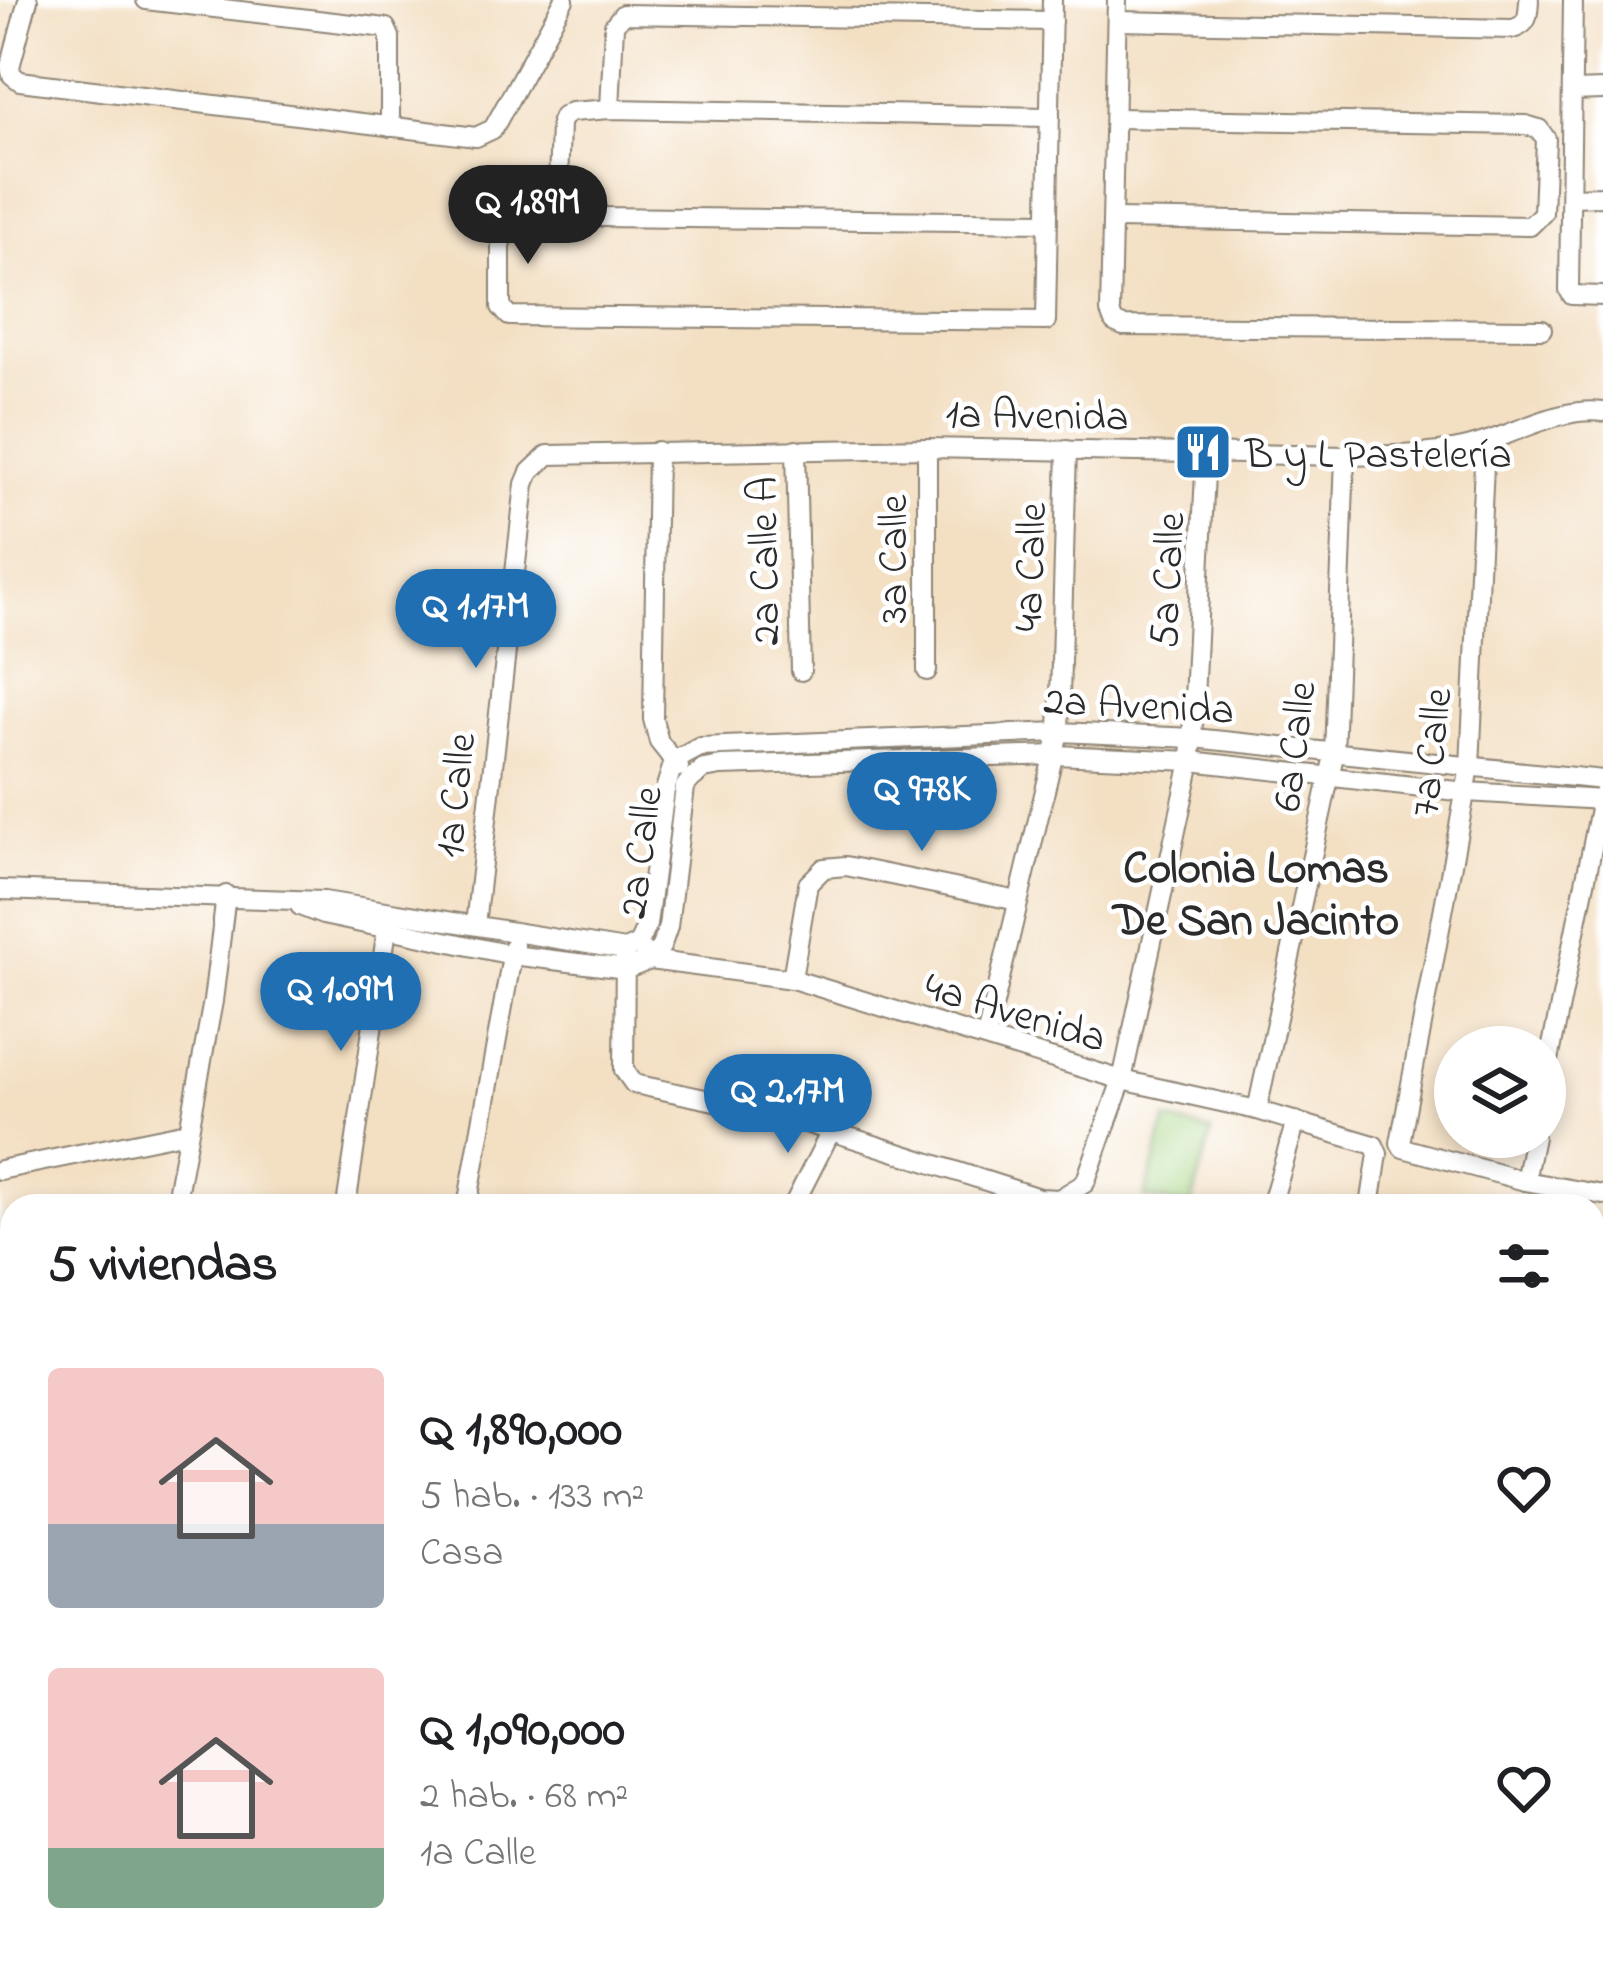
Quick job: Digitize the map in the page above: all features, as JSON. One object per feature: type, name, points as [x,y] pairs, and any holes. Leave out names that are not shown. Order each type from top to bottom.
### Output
[{"type":"street","points":[[28,0],[10,67],[20,81],[485,136],[564,0]]},
{"type":"street","points":[[146,0],[386,28],[390,37],[390,127]]},
{"type":"street","points":[[1048,222],[508,216],[502,221],[503,313],[1046,321],[1048,222],[1050,117],[1052,21],[1052,0]]},
{"type":"street","points":[[1117,0],[1110,312],[1114,322],[1123,326],[1542,329]]},
{"type":"street","points":[[1118,22],[1513,29],[1528,18],[1529,0]]},
{"type":"street","points":[[1573,0],[1569,290],[1572,295],[1603,296]]},
{"type":"street","points":[[610,109],[616,19],[623,14],[694,7],[1052,21]]},
{"type":"street","points":[[1572,91],[1603,90]]},
{"type":"street","points":[[557,218],[562,116],[571,112],[1050,117]]},
{"type":"street","points":[[1115,220],[1530,226],[1543,213],[1546,139],[1539,129],[1526,125],[1116,118]]},
{"type":"street","points":[[1570,197],[1603,196]]},
{"type":"street","name":"1a Avenida","points":[[538,462],[561,452],[796,449],[1414,454],[1485,443],[1583,410],[1603,412]]},
{"type":"street","name":"7a Calle","points":[[1485,443],[1470,767],[1399,1137],[1403,1148],[1525,1181]]},
{"type":"street","name":"3a Calle","points":[[927,448],[927,671]]},
{"type":"street","name":"2a Calle A","points":[[796,449],[801,671]]},
{"type":"street","name":"4a Calle","points":[[986,1036],[1060,731],[1067,450]]},
{"type":"street","name":"2a Calle","points":[[632,955],[661,947],[668,927],[685,787],[691,779],[659,742],[653,719],[657,451]]},
{"type":"street","name":"5a Calle","points":[[1069,1194],[1085,1184],[1122,1080],[1191,761],[1206,452]]},
{"type":"street","name":"6a Calle","points":[[1257,1110],[1334,755],[1345,456]]},
{"type":"street","name":"1a Calle","points":[[475,925],[525,484],[538,462]]},
{"type":"street","name":"2a Avenida","points":[[674,761],[700,747],[732,743],[1060,731],[1194,738],[1603,780]]},
{"type":"street","name":"2a Avenida","points":[[691,779],[704,769],[721,766],[1056,755],[1191,761],[1466,792],[1602,798]]},
{"type":"street","name":"2a Calle","points":[[674,761],[665,790],[647,925],[632,955],[624,1070],[628,1079],[646,1088],[724,1100],[831,1131]]},
{"type":"street","points":[[1556,1026],[1602,798]]},
{"type":"street","points":[[792,979],[808,884],[824,868],[846,866],[1018,901]]},
{"type":"street","name":"4a Avenida","points":[[0,890],[325,901],[512,955],[632,955]]},
{"type":"street","points":[[177,1194],[213,1001],[226,895]]},
{"type":"street","points":[[348,1194],[388,920]]},
{"type":"street","name":"4a Avenida","points":[[388,920],[475,925],[792,979],[1122,1080],[1257,1110],[1377,1148],[1371,1194]]},
{"type":"street","points":[[469,1194],[516,934]]},
{"type":"street","points":[[1275,1194],[1296,1121]]},
{"type":"street","points":[[799,1194],[831,1131]]},
{"type":"street","name":"5a Calle","points":[[831,1131],[1027,1194]]},
{"type":"street","points":[[0,1170],[187,1132]]},
{"type":"street","points":[[1530,1158],[1525,1181],[1597,1194]]},
{"type":"green space","points":[[1166,1120],[1212,1132],[1194,1194],[1146,1194]]},
{"type":"place","name":"B y L Pastelería","points":[[1203,452]]},
{"type":"district","name":"Colonia Lomas De San Jacinto","points":[[1256,892]]}]
